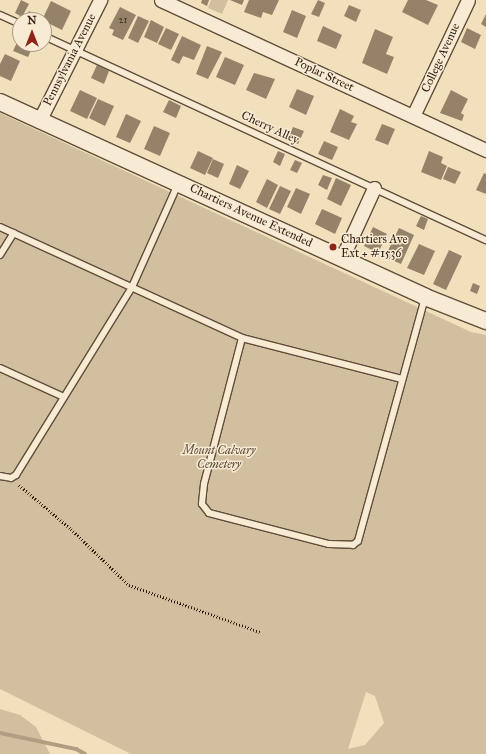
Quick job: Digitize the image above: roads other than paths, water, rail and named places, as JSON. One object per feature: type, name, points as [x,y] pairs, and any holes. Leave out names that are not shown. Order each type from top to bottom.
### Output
[{"type":"street","name":"Pennsylvania Avenue","points":[[39,121],[100,0]]},
{"type":"street","name":"Poplar Street","points":[[161,0],[486,150]]},
{"type":"street","name":"College Avenue","points":[[413,116],[468,0]]},
{"type":"street","name":"Chartiers Avenue Extended","points":[[0,102],[39,121],[178,182],[426,297],[486,320]]},
{"type":"street","points":[[342,258],[374,188]]},
{"type":"lane","points":[[0,15],[12,20]]},
{"type":"lane","name":"Cherry Alley","points":[[52,40],[486,240]]},
{"type":"lane","points":[[0,476],[11,478],[16,475],[132,287],[178,182]]},
{"type":"lane","points":[[0,226],[242,338],[402,379]]},
{"type":"lane","points":[[0,255],[14,233]]},
{"type":"lane","points":[[242,338],[204,484],[202,504],[209,513],[329,544],[352,545],[358,541],[426,297]]},
{"type":"lane","points":[[0,368],[64,397]]},
{"type":"waterway","points":[[0,733],[76,749],[85,754]]},
{"type":"place","name":"Chartiers Ave Ext + #1536","points":[[333,247]]},
{"type":"park label","name":"Mount Calvary Cemetery","points":[[219,458]]}]
